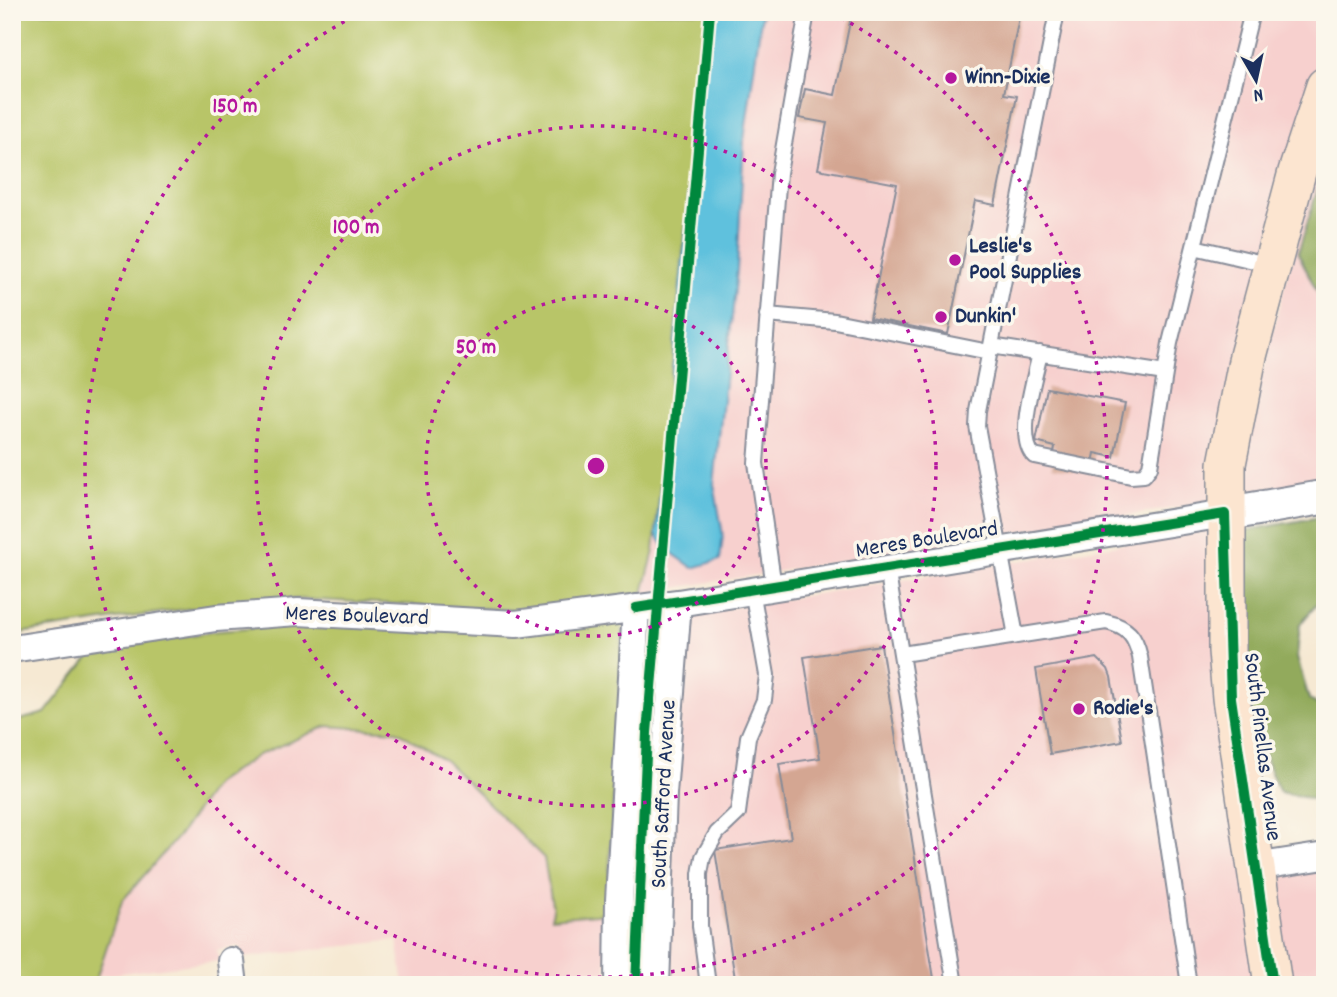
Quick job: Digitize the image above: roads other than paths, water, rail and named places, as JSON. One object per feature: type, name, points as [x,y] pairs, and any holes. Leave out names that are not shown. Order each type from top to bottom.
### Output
[{"type":"main road","name":"South Pinellas Avenue","points":[[1273,985],[1231,698],[1225,513],[1227,464],[1248,356],[1297,172],[1325,86]]},
{"type":"street","name":"Meres Boulevard","points":[[12,649],[216,618],[298,612],[516,624],[678,603],[1325,497]]},
{"type":"street","name":"South Safford Avenue","points":[[656,985],[663,794],[678,603]]},
{"type":"street","name":"South Safford Avenue","points":[[618,985],[619,901],[636,608]]},
{"type":"street","points":[[1255,867],[1325,856]]},
{"type":"lane","points":[[708,985],[699,914],[700,874],[704,857],[717,833],[738,813],[748,737],[764,700],[767,676],[756,463],[779,173],[807,12]]},
{"type":"lane","points":[[1016,636],[977,426],[1057,12]]},
{"type":"lane","points":[[1040,353],[1024,435],[1027,449],[1034,456],[1131,476],[1144,475],[1150,467],[1165,373],[1252,12]]},
{"type":"lane","points":[[1194,247],[1272,266]]},
{"type":"lane","points":[[767,314],[835,321],[990,349],[1040,353],[1165,373]]},
{"type":"lane","points":[[887,568],[955,985]]},
{"type":"lane","points":[[902,654],[1106,622],[1123,626],[1136,641],[1189,985]]},
{"type":"water","points":[[707,12],[762,12],[744,140],[737,270],[714,484],[723,535],[720,560],[693,568],[665,548],[656,534]]},
{"type":"place","name":"Winn-Dixie","points":[[951,78]]},
{"type":"place","name":"Leslie's Pool Supplies","points":[[955,260]]},
{"type":"place","name":"Dunkin'","points":[[941,317]]},
{"type":"place","name":"Rodie's","points":[[1079,709]]}]
